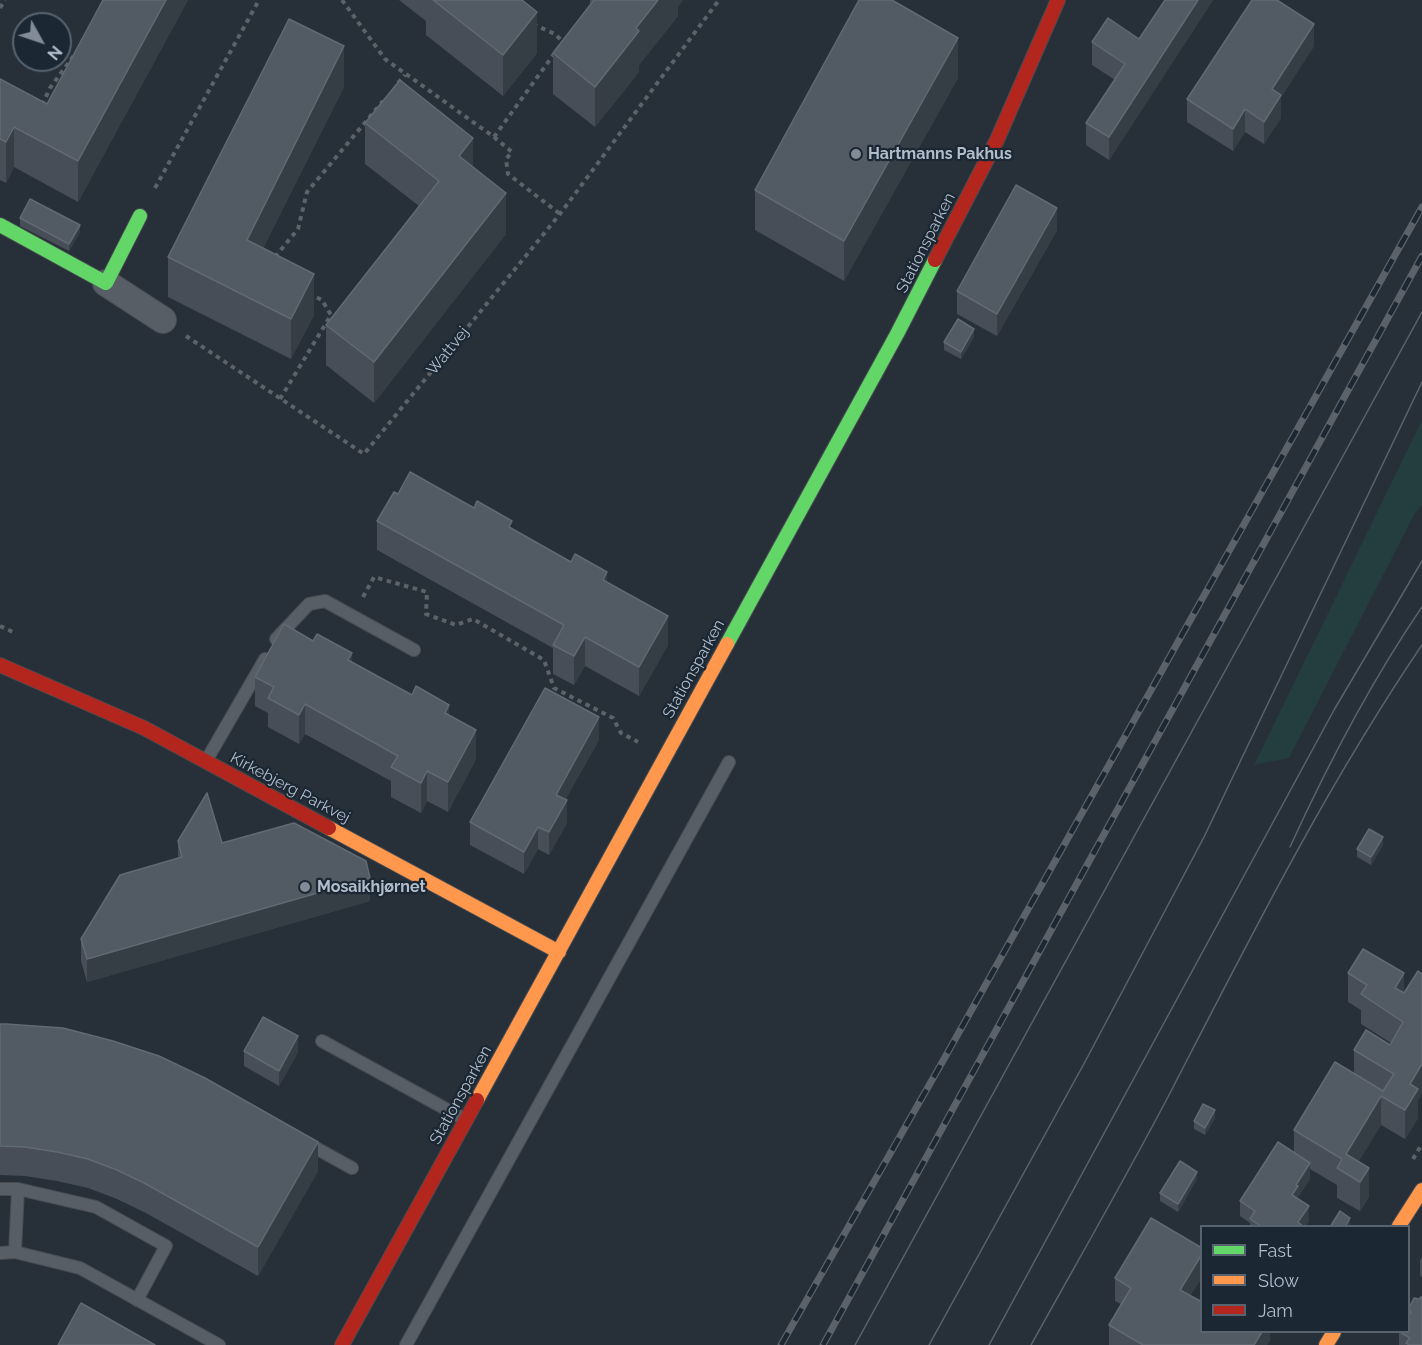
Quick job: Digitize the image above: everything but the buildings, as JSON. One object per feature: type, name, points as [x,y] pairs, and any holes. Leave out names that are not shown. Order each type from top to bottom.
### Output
[{"type":"street","name":"Stationsparken","points":[[342,1345],[897,334],[997,140],[1058,0]]},
{"type":"street","points":[[106,283],[140,216]]},
{"type":"street","points":[[0,225],[106,283],[163,320]]},
{"type":"street","name":"Kirkebjerg Parkvej","points":[[0,665],[144,728],[559,952]]},
{"type":"street","points":[[1400,1225],[1422,1190]]},
{"type":"lane","points":[[206,761],[277,638],[309,603],[325,601],[414,650]]},
{"type":"lane","points":[[406,1345],[729,762]]},
{"type":"lane","points":[[322,1041],[466,1120]]},
{"type":"lane","points":[[291,1134],[352,1168]]},
{"type":"lane","points":[[0,1189],[18,1189],[96,1207],[166,1246],[137,1300]]},
{"type":"lane","points":[[15,1252],[18,1189]]},
{"type":"lane","points":[[0,1253],[15,1252],[80,1268],[219,1345]]},
{"type":"path","points":[[0,8],[5,0]]},
{"type":"path","points":[[140,216],[260,0]]},
{"type":"path","points":[[342,0],[385,59],[494,136],[512,152],[507,159],[508,174],[560,214]]},
{"type":"path","name":"Wattvej","points":[[163,320],[364,454],[560,214],[719,0]]},
{"type":"path","points":[[528,22],[555,34],[563,42]]},
{"type":"path","points":[[494,136],[569,34]]},
{"type":"path","points":[[32,106],[42,106],[50,88],[76,52]]},
{"type":"path","points":[[397,84],[405,75]]},
{"type":"path","points":[[271,262],[298,229],[307,192],[390,93]]},
{"type":"path","points":[[280,399],[331,315],[322,300],[303,290]]},
{"type":"path","points":[[363,596],[374,577],[427,592],[426,614],[456,625],[473,619],[544,660],[554,688],[613,718],[621,733],[633,739]]},
{"type":"green space","points":[[1422,420],[1422,505],[1415,513],[1289,758],[1254,765]]},
{"type":"tram line","points":[[855,1345],[1422,312]]},
{"type":"tram line","points":[[929,1345],[1086,1060],[1204,837],[1422,382]]},
{"type":"tram line","points":[[989,1345],[1334,710],[1422,561]]},
{"type":"tram line","points":[[1290,847],[1351,724],[1422,607]]},
{"type":"tram line","points":[[1031,1345],[1118,1189],[1320,810],[1422,645]]},
{"type":"railway","points":[[781,1345],[1422,207]]},
{"type":"railway","points":[[823,1345],[1422,256]]},
{"type":"traffic: fast","points":[[0,225],[106,283],[140,216]]},
{"type":"traffic: fast","points":[[727,644],[897,334],[935,260]]},
{"type":"traffic: slow","points":[[477,1100],[727,644]]},
{"type":"traffic: slow","points":[[329,828],[559,952]]},
{"type":"traffic: slow","points":[[1400,1225],[1422,1190]]},
{"type":"traffic: slow","points":[[1326,1345],[1333,1333]]},
{"type":"traffic: jam","points":[[935,260],[997,140],[1058,0]]},
{"type":"traffic: jam","points":[[0,665],[144,728],[329,828]]},
{"type":"traffic: jam","points":[[342,1345],[477,1100]]},
{"type":"place","name":"Hartmanns Pakhus","points":[[856,154]]},
{"type":"place","name":"Mosaikhjørnet","points":[[305,887]]}]
